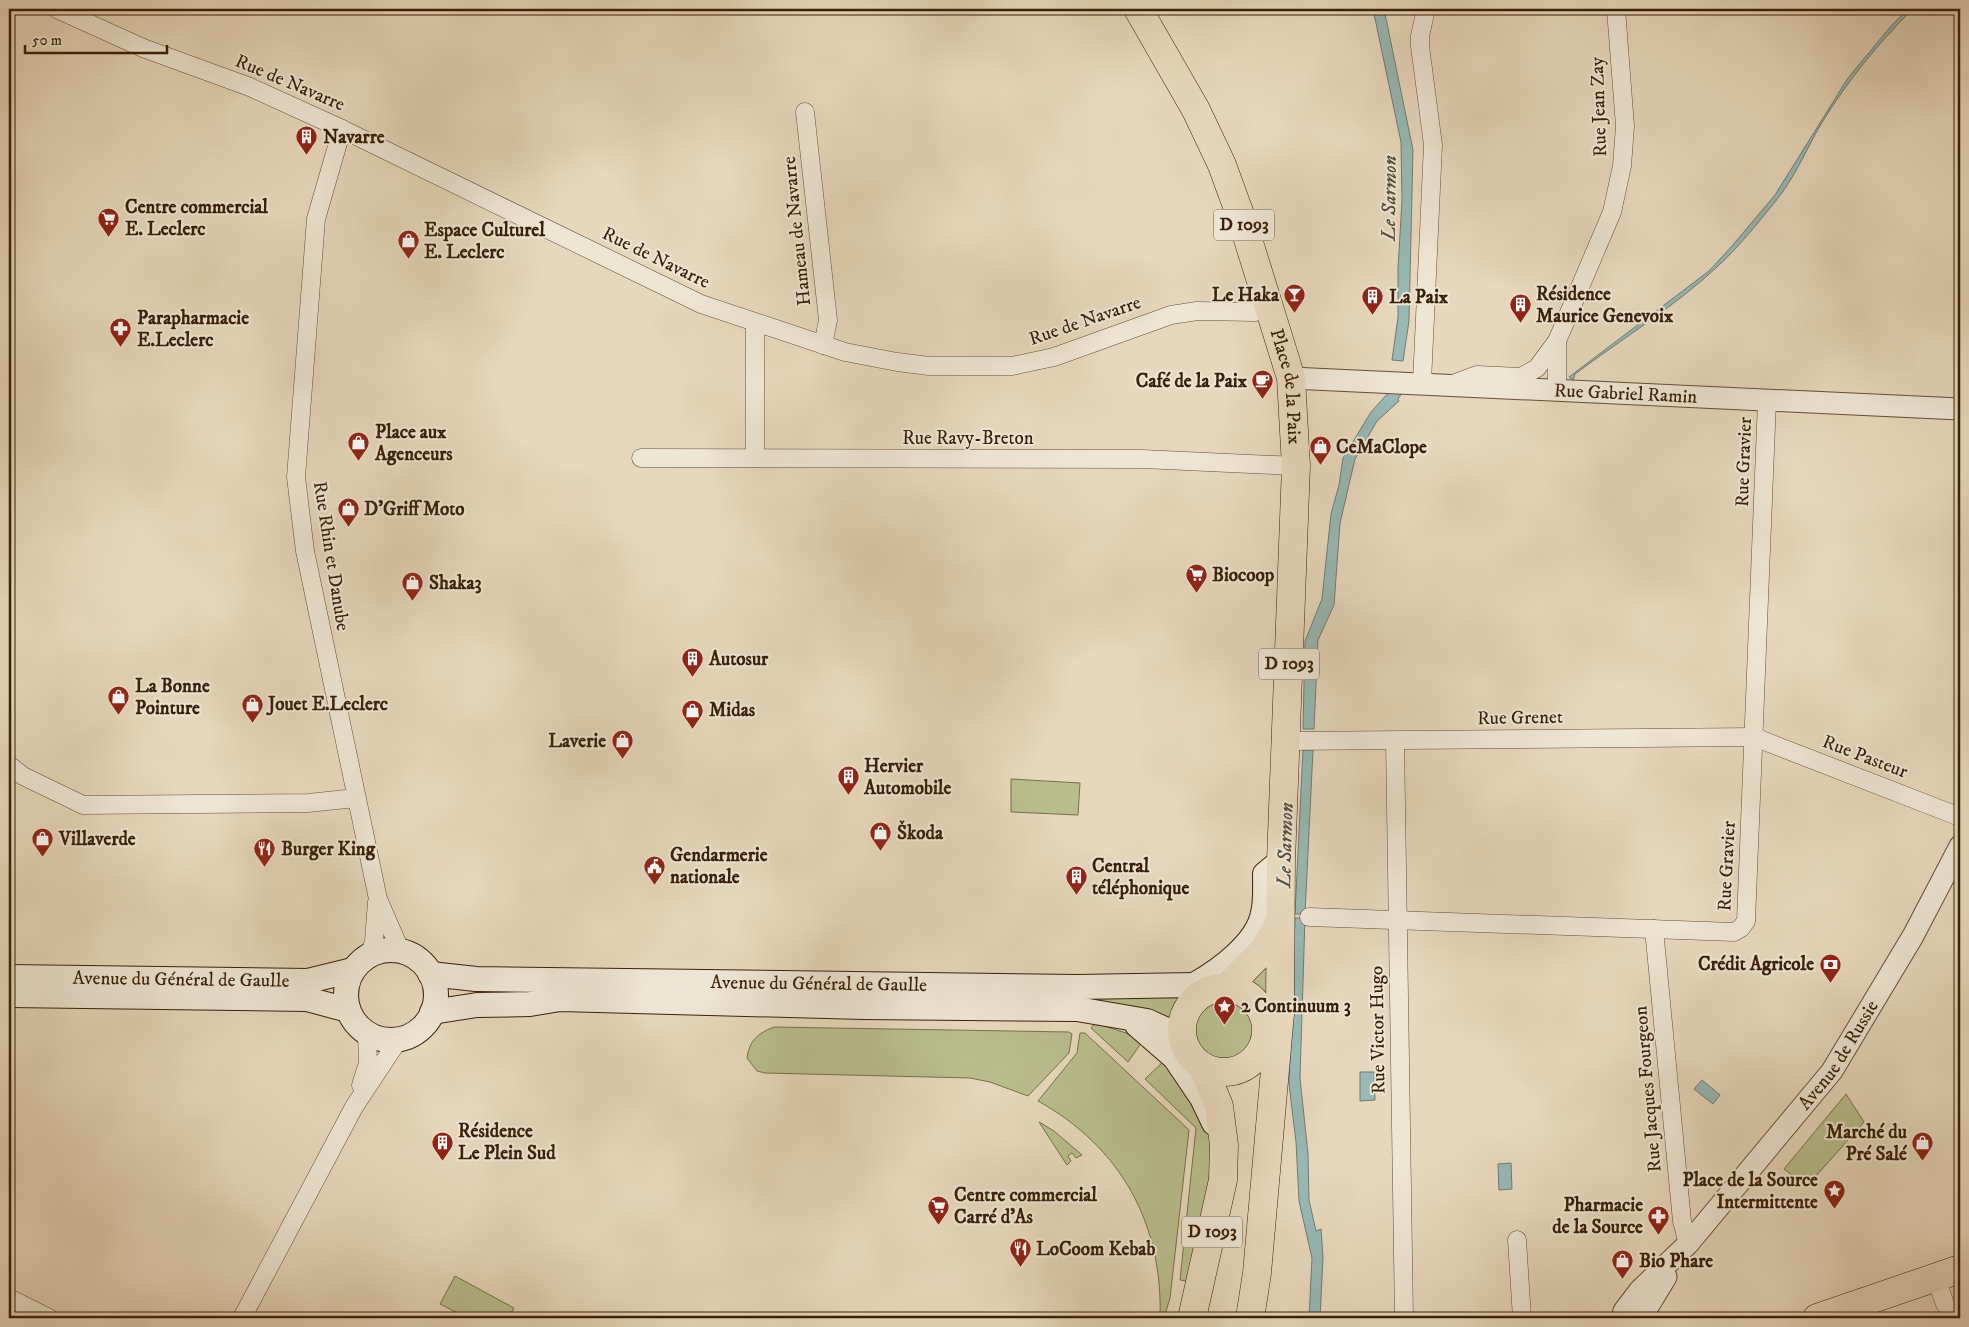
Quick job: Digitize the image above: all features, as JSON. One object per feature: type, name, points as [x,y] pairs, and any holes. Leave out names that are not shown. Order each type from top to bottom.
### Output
[{"type":"main road","name":"D 1093","points":[[1138,9],[1212,142],[1237,204],[1270,309]]},
{"type":"main road","name":"Place de la Paix","points":[[1270,309],[1291,378],[1296,466]]},
{"type":"main road","name":"D 1093","points":[[1250,1318],[1257,1273],[1268,1155],[1270,1029],[1280,922],[1281,862],[1299,741],[1296,466]]},
{"type":"main road","points":[[1208,988],[1239,990],[1250,996],[1259,1005],[1270,1029],[1257,1057],[1238,1069],[1217,1072],[1203,1067],[1190,1054],[1182,1037],[1182,1024],[1186,1011],[1194,1000],[1208,988],[1211,976],[1248,943],[1263,915],[1265,874],[1281,862]]},
{"type":"main road","name":"D 1093","points":[[1208,988],[1264,950],[1280,922]]},
{"type":"main road","points":[[380,952],[402,952],[418,960],[430,974],[436,999],[432,1012],[425,1025],[413,1034],[399,1039],[388,1040],[367,1034],[356,1024],[348,1010],[345,996],[347,982],[362,962],[380,952]]},
{"type":"main road","name":"Avenue du Général de Gaulle","points":[[9,977],[308,981],[362,962]]},
{"type":"main road","name":"Avenue du Général de Gaulle","points":[[430,974],[476,979],[1208,988]]},
{"type":"main road","name":"Avenue du Général de Gaulle","points":[[9,995],[307,999],[348,1010]]},
{"type":"main road","name":"Avenue du Général de Gaulle","points":[[432,1012],[477,1004],[530,1004],[560,999],[863,1007],[1077,1009],[1147,1021],[1182,1037]]},
{"type":"main road","points":[[1128,1017],[1175,1058],[1202,1098],[1224,1145]]},
{"type":"main road","name":"D 1093","points":[[1192,1318],[1223,1180],[1224,1145],[1219,1106],[1203,1067]]},
{"type":"main road","points":[[1817,1318],[1953,1273]]},
{"type":"street","name":"Rue de Navarre","points":[[57,9],[143,48],[250,87],[342,128],[701,304],[823,345],[870,357],[921,365],[986,368],[1012,366],[1054,357],[1171,315],[1197,312],[1255,312],[1270,309]]},
{"type":"street","points":[[1422,382],[1433,144],[1420,46],[1420,36],[1426,9]]},
{"type":"street","name":"Rue Jean Zay","points":[[1453,384],[1477,375],[1520,377],[1537,368],[1557,341],[1612,212],[1622,166],[1625,126],[1616,9]]},
{"type":"street","name":"Hameau de Navarre","points":[[805,112],[828,320],[823,345]]},
{"type":"street","name":"Rue Rhin et Danube","points":[[342,128],[316,219],[296,477],[305,552],[378,900],[402,952]]},
{"type":"street","points":[[755,323],[755,458]]},
{"type":"street","name":"Rue Jean Zay","points":[[1557,341],[1557,389]]},
{"type":"street","name":"Rue Gabriel Ramin","points":[[1291,378],[1422,382],[1767,401],[1960,409]]},
{"type":"street","name":"Rue Gravier","points":[[1309,917],[1734,932],[1741,928],[1746,921],[1767,401]]},
{"type":"street","name":"Rue Ravy-Breton","points":[[641,458],[1142,459],[1296,466]]},
{"type":"street","name":"Rue Grenet","points":[[1299,741],[1754,737]]},
{"type":"street","name":"Rue Pasteur","points":[[1754,737],[1960,817]]},
{"type":"street","name":"Rue Victor Hugo","points":[[1395,741],[1404,1318]]},
{"type":"street","points":[[9,766],[23,776],[83,805],[308,803],[356,798]]},
{"type":"street","name":"Avenue de Russie","points":[[1643,1318],[1656,1291],[1688,1244],[1832,1071],[1913,936],[1960,846]]},
{"type":"street","name":"Rue Rhin et Danube","points":[[362,962],[374,940],[378,900]]},
{"type":"street","name":"Rue Jacques Fourgeon","points":[[1654,929],[1682,1221],[1688,1244]]},
{"type":"street","points":[[354,1107],[368,1063],[367,1034]]},
{"type":"street","points":[[242,1318],[354,1107],[399,1039]]},
{"type":"street","points":[[1517,1240],[1522,1318]]},
{"type":"street","name":"Avenue de Russie","points":[[1622,1318],[1624,1311],[1640,1290],[1688,1244]]},
{"type":"street","points":[[1953,1273],[1945,1304],[1956,1318]]},
{"type":"street","points":[[9,1298],[48,1318]]},
{"type":"green space","points":[[1011,779],[1080,783],[1078,815],[1011,812]]},
{"type":"green space","points":[[1272,951],[1266,1000],[1248,984]]},
{"type":"green space","points":[[1082,993],[1187,995],[1177,1009],[1173,1024],[1083,1000]]},
{"type":"green space","points":[[1225,998],[1242,1003],[1247,1007],[1251,1012],[1256,1029],[1251,1046],[1247,1051],[1242,1055],[1225,1060],[1208,1055],[1203,1051],[1199,1046],[1194,1029],[1199,1012],[1203,1007],[1208,1003]]},
{"type":"green space","points":[[1095,1023],[1126,1033],[1142,1042],[1128,1062],[1091,1028]]},
{"type":"green space","points":[[774,1027],[1069,1032],[1072,1034],[1069,1053],[1028,1096],[990,1082],[970,1078],[765,1073],[757,1071],[747,1058],[748,1052],[755,1038]]},
{"type":"green space","points":[[1080,1033],[1085,1033],[1189,1130],[1170,1298],[1164,1318],[1160,1318],[1159,1284],[1154,1251],[1145,1220],[1131,1192],[1114,1165],[1092,1141],[1067,1120],[1038,1101],[1077,1053]]},
{"type":"green space","points":[[1166,1059],[1205,1122],[1211,1157],[1206,1200],[1187,1281],[1180,1280],[1196,1128],[1145,1079]]},
{"type":"green space","points":[[1846,1094],[1864,1122],[1807,1186],[1784,1169]]},
{"type":"green space","points":[[1039,1122],[1054,1131],[1082,1155],[1076,1158],[1072,1153],[1068,1156],[1071,1161],[1067,1165]]},
{"type":"green space","points":[[455,1276],[514,1308],[508,1318],[467,1318],[440,1304]]},
{"type":"water","points":[[1373,9],[1384,9],[1413,150],[1409,321],[1403,361],[1392,360],[1398,317],[1398,269],[1402,200],[1401,142]]},
{"type":"water","points":[[1908,9],[1913,9],[1875,49],[1841,93],[1782,193],[1740,244],[1683,296],[1575,374],[1573,380],[1569,377],[1709,271],[1775,195],[1848,78],[1891,26]]},
{"type":"water","points":[[1389,392],[1402,393],[1398,399],[1399,401],[1377,421],[1355,459],[1340,523],[1334,605],[1318,640],[1314,729],[1303,729],[1305,641],[1322,599],[1331,514],[1339,485],[1343,458],[1371,412]]},
{"type":"water","points":[[1303,750],[1313,750],[1305,914],[1295,914]]},
{"type":"water","points":[[1295,918],[1305,918],[1300,1078],[1308,1154],[1309,1200],[1316,1231],[1321,1229],[1323,1258],[1320,1318],[1309,1318],[1312,1258],[1299,1201],[1296,1142],[1289,1084]]},
{"type":"water","points":[[1360,1072],[1374,1072],[1375,1100],[1360,1101]]},
{"type":"water","points":[[1702,1080],[1720,1095],[1713,1104],[1694,1089]]},
{"type":"water","points":[[1511,1163],[1512,1189],[1499,1190],[1498,1164]]},
{"type":"place","name":"Navarre","points":[[307,156]]},
{"type":"place","name":"Centre commercial E. Leclerc","points":[[109,237]]},
{"type":"place","name":"Espace Culturel E. Leclerc","points":[[408,260]]},
{"type":"place","name":"Le Haka","points":[[1295,314]]},
{"type":"place","name":"La Paix","points":[[1373,316]]},
{"type":"place","name":"Résidence Maurice Genevoix","points":[[1520,324]]},
{"type":"place","name":"Parapharmacie E.Leclerc","points":[[121,348]]},
{"type":"place","name":"Café de la Paix","points":[[1263,400]]},
{"type":"place","name":"Place aux Agenceurs","points":[[359,462]]},
{"type":"place","name":"CeMaClope","points":[[1320,466]]},
{"type":"place","name":"D'Griff Moto","points":[[348,528]]},
{"type":"place","name":"Biocoop","points":[[1196,594]]},
{"type":"place","name":"Shaka3","points":[[413,602]]},
{"type":"place","name":"Autosur","points":[[693,678]]},
{"type":"place","name":"La Bonne Pointure","points":[[119,716]]},
{"type":"place","name":"Jouet E.Leclerc","points":[[252,723]]},
{"type":"place","name":"Midas","points":[[693,729]]},
{"type":"place","name":"Laverie","points":[[622,760]]},
{"type":"place","name":"Hervier Automobile","points":[[848,796]]},
{"type":"place","name":"Škoda","points":[[881,852]]},
{"type":"place","name":"Villaverde","points":[[43,858]]},
{"type":"place","name":"Burger King","points":[[265,868]]},
{"type":"place","name":"Gendarmerie nationale","points":[[654,885]]},
{"type":"place","name":"Central téléphonique","points":[[1076,896]]},
{"type":"place","name":"Crédit Agricole","points":[[1830,983]]},
{"type":"place","name":"2 Continuum 3","points":[[1225,1025]]},
{"type":"place","name":"Résidence Le Plein Sud","points":[[442,1161]]},
{"type":"place","name":"Marché du Pré Salé","points":[[1923,1162]]},
{"type":"place","name":"Place de la Source Intermittente","points":[[1834,1210]]},
{"type":"place","name":"Centre commercial Carré d'As","points":[[938,1225]]},
{"type":"place","name":"Pharmacie de la Source","points":[[1659,1235]]},
{"type":"place","name":"LoCoom Kebab","points":[[1020,1268]]},
{"type":"place","name":"Bio Phare","points":[[1623,1280]]},
{"type":"water label","name":"Le Sarmon","points":[[1390,198]]},
{"type":"water label","name":"Le Sarmon","points":[[1286,845]]}]
